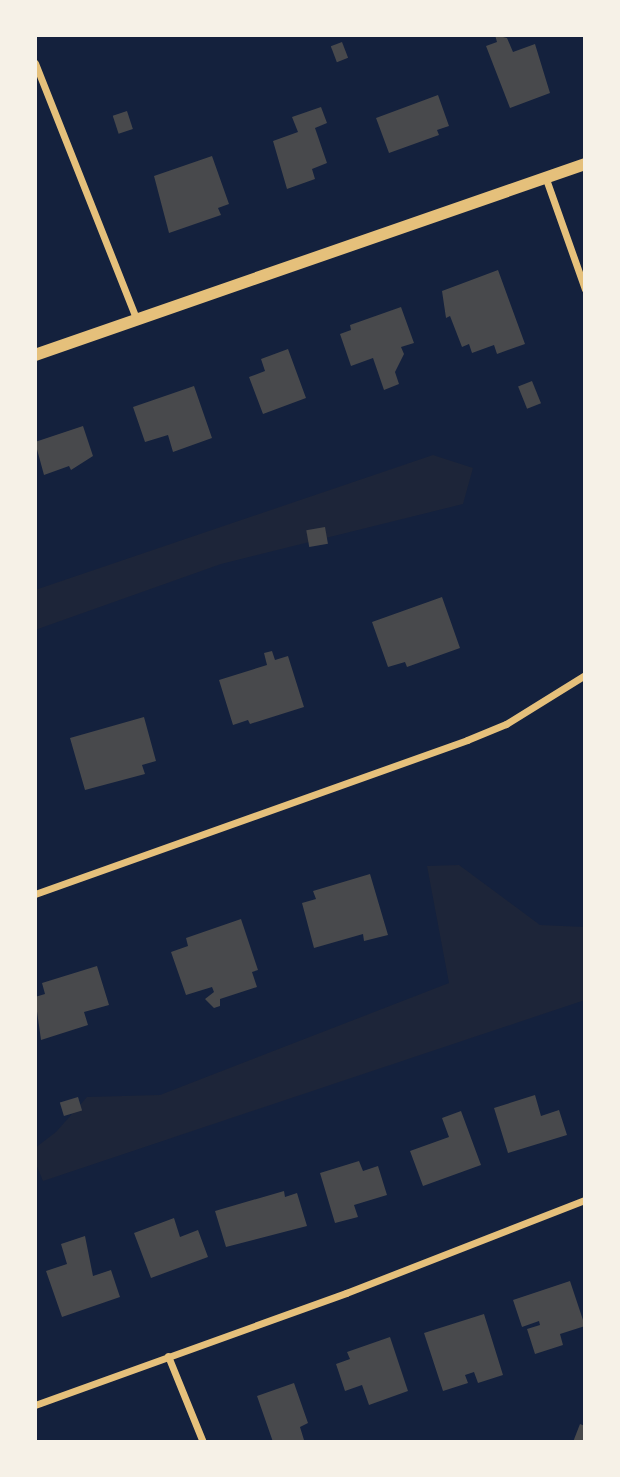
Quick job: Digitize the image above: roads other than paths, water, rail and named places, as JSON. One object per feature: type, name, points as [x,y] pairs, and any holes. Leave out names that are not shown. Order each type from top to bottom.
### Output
[{"type":"street","points":[[35,63],[136,318]]},
{"type":"street","points":[[35,355],[585,164]]},
{"type":"street","points":[[546,179],[585,289]]},
{"type":"street","points":[[35,894],[467,740],[506,724],[585,675]]},
{"type":"street","points":[[35,1405],[585,1200]]},
{"type":"street","points":[[168,1356],[203,1442]]}]
